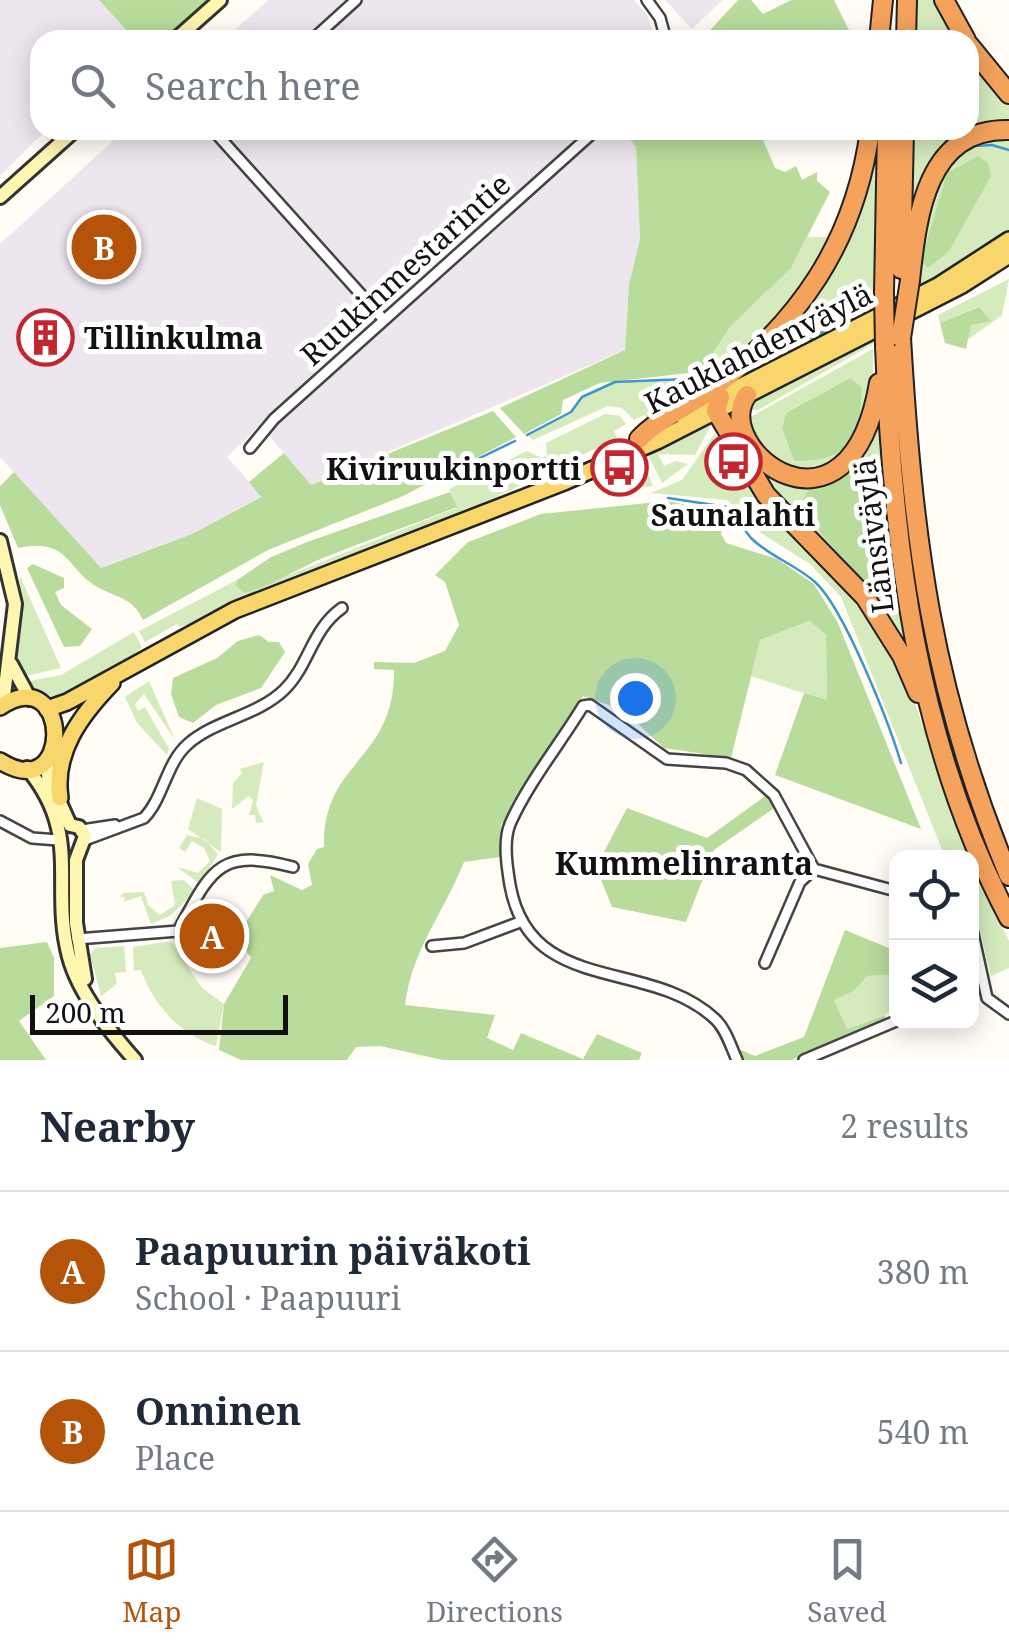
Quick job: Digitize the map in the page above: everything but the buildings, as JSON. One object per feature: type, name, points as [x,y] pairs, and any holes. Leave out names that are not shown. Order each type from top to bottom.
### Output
[{"type":"highway","points":[[881,30],[886,0]]},
{"type":"highway","points":[[886,0],[888,30]]},
{"type":"highway","points":[[906,30],[907,0]]},
{"type":"highway","points":[[944,0],[960,30]]},
{"type":"highway","points":[[979,57],[1009,94]]},
{"type":"highway","points":[[979,134],[1009,130]]},
{"type":"highway","points":[[650,435],[764,347],[813,290],[842,240],[867,140]]},
{"type":"highway","name":"Länsiväylä","points":[[888,140],[898,286]]},
{"type":"highway","name":"Länsiväylä","points":[[904,140],[893,342],[900,554],[938,741],[964,818],[1009,918]]},
{"type":"highway","points":[[748,396],[741,404],[740,422],[768,465],[799,477],[834,472],[852,457],[868,430],[893,342],[898,286],[922,204],[938,164],[964,140]]},
{"type":"highway","name":"Länsiväylä","points":[[893,342],[916,548],[932,642],[956,736],[1009,876]]},
{"type":"highway","points":[[718,404],[766,495],[850,580],[883,623],[938,741]]},
{"type":"main road","name":"Kauklahdenväylä","points":[[47,709],[268,596],[623,452],[938,286],[1009,240]]},
{"type":"main road","name":"Kauklahdenväylä","points":[[718,404],[748,396],[962,285],[1009,255]]},
{"type":"main road","points":[[60,798],[59,761],[88,711],[129,666]]},
{"type":"main road","name":"Kauklahdenväylä","points":[[47,759],[57,737],[106,680]]},
{"type":"main road","points":[[2,705],[30,699],[47,709],[57,737]]},
{"type":"main road","points":[[2,764],[27,768],[47,759]]},
{"type":"street","points":[[187,30],[220,0]]},
{"type":"street","points":[[323,30],[356,0]]},
{"type":"street","points":[[646,0],[660,18],[663,30]]},
{"type":"street","points":[[0,196],[64,140]]},
{"type":"street","points":[[222,140],[384,320]]},
{"type":"street","name":"Ruukinmestarintie","points":[[250,448],[274,419],[585,140]]},
{"type":"street","points":[[0,541],[13,585],[10,662],[2,705]]},
{"type":"street","points":[[0,821],[32,838],[71,838],[122,826],[152,810],[187,744],[286,687],[313,637],[342,608]]},
{"type":"street","points":[[10,662],[30,699]]},
{"type":"street","points":[[737,1060],[722,1027],[710,1015],[643,982],[570,964],[556,957],[520,922],[507,867],[508,831],[584,706],[590,704],[667,759],[726,763],[746,770],[774,795],[814,869],[889,890]]},
{"type":"street","points":[[47,759],[48,776],[60,798],[71,838],[71,939],[76,976],[135,1060]]},
{"type":"street","points":[[27,768],[47,794],[71,838]]},
{"type":"street","points":[[71,939],[154,931],[181,919],[220,868],[230,861],[256,857],[293,868]]},
{"type":"street","points":[[765,963],[800,882],[814,869]]},
{"type":"street","points":[[432,946],[464,943],[520,922]]},
{"type":"street","points":[[974,940],[990,1002],[1009,1014]]},
{"type":"street","points":[[979,987],[984,985]]},
{"type":"street","points":[[804,1060],[889,1024]]},
{"type":"shaded area","points":[[0,0],[99,0],[126,30],[30,30],[30,140],[36,140],[0,176]]},
{"type":"shaded area","points":[[268,0],[634,0],[647,15],[652,30],[235,30]]},
{"type":"shaded area","points":[[665,0],[723,0],[692,29]]},
{"type":"shaded area","points":[[114,140],[630,140],[636,147],[640,239],[629,284],[625,350],[311,485],[260,425],[227,457],[262,496],[192,534],[100,568],[0,457],[0,244]]},
{"type":"green space","points":[[99,0],[209,0],[176,30],[126,30]]},
{"type":"green space","points":[[738,0],[751,0],[763,14],[791,0],[834,0],[849,30],[710,30]]},
{"type":"green space","points":[[917,0],[940,0],[956,30],[916,30]]},
{"type":"green space","points":[[979,63],[1009,99],[1009,126],[979,130]]},
{"type":"green space","points":[[1009,135],[1009,230],[993,245],[915,294],[921,232],[933,188],[954,153],[983,138]]},
{"type":"green space","points":[[630,140],[763,140],[775,168],[785,172],[796,166],[802,180],[817,172],[817,181],[830,192],[791,268],[730,327],[704,367],[689,373],[600,383],[563,400],[561,414],[524,434],[500,408],[625,350],[629,284],[640,239],[636,147]]},
{"type":"green space","points":[[878,140],[874,313],[712,397],[790,325],[817,292],[838,259]]},
{"type":"green space","points":[[914,140],[964,140],[911,228]]},
{"type":"green space","points":[[978,156],[988,163],[991,176],[949,251],[928,268],[921,261],[947,173]]},
{"type":"green space","points":[[807,237],[829,237],[803,292],[756,342],[701,386],[650,421],[644,415],[634,420],[622,408],[608,406],[533,440],[527,435],[570,412],[582,397],[615,382],[682,379],[704,367],[730,327],[791,268]]},
{"type":"green space","points":[[1009,279],[1002,315],[969,339],[966,333],[978,307],[940,323],[938,315]]},
{"type":"green space","points":[[979,307],[991,321],[971,325],[966,349],[945,343],[940,323]]},
{"type":"green space","points":[[874,337],[873,344],[758,410],[745,410],[756,398]]},
{"type":"green space","points":[[873,349],[871,400],[865,425],[854,448],[840,462],[824,470],[792,469],[763,450],[745,420]],"holes":[[[850,378],[862,387],[859,420],[848,444],[827,457],[794,461],[782,428],[786,413]]]},
{"type":"green space","points":[[850,378],[862,387],[859,421],[848,444],[827,458],[794,461],[782,428],[786,413]]},
{"type":"green space","points":[[493,411],[516,437],[403,496],[268,550],[143,620],[130,603],[88,581],[58,551],[35,546],[18,548],[0,505],[0,486],[14,472],[101,568],[192,534],[261,497],[249,482],[284,453],[311,485]]},
{"type":"green space","points":[[605,414],[620,416],[626,424],[614,431],[617,438],[416,536],[204,619],[180,627],[177,624],[145,642],[139,631],[237,580],[236,586],[244,593],[456,508],[449,489],[527,451],[542,458],[547,455],[546,443]]},
{"type":"green space","points":[[877,416],[907,649],[775,499],[736,423],[775,474],[847,468],[866,446]],"holes":[[[874,455],[886,588],[883,600],[845,559],[809,489],[861,466],[866,457]]]},
{"type":"green space","points":[[711,425],[695,455],[658,454],[664,466],[676,461],[688,464],[662,483],[649,457],[654,450]]},
{"type":"green space","points":[[715,433],[734,468],[745,473],[860,598],[905,676],[967,850],[942,850],[841,597],[810,564],[761,533],[727,500],[651,493],[682,480]]},
{"type":"green space","points":[[870,453],[874,455],[886,589],[883,600],[800,505],[809,489],[861,466]]},
{"type":"green space","points":[[634,459],[643,460],[653,486],[611,492],[604,478]]},
{"type":"green space","points":[[450,492],[457,507],[323,558],[255,590],[244,593],[236,586],[237,580],[271,557]]},
{"type":"green space","points":[[667,501],[711,510],[723,519],[721,534],[726,543],[777,559],[814,584],[838,623],[921,829],[775,775],[804,693],[827,700],[826,635],[810,621],[760,640],[731,758],[664,748],[623,710],[583,696],[501,825],[500,857],[464,862],[421,949],[405,1005],[495,1015],[487,1038],[513,1050],[521,1033],[583,1059],[597,1034],[642,1053],[639,1060],[443,1060],[380,1046],[356,1047],[347,1060],[241,1060],[219,1050],[224,1004],[251,958],[237,937],[263,895],[274,891],[270,875],[302,890],[312,885],[308,864],[317,849],[324,847],[326,818],[334,796],[383,724],[391,700],[394,670],[374,669],[374,662],[414,663],[445,651],[459,625],[445,582],[435,575],[468,542],[541,514]]},
{"type":"green space","points":[[33,564],[64,578],[64,588],[55,592],[61,605],[92,629],[80,646],[64,647],[27,568]]},
{"type":"green space","points":[[20,576],[61,668],[21,677],[16,658]]},
{"type":"green space","points":[[811,621],[826,635],[827,701],[751,676],[760,640]]},
{"type":"green space","points":[[134,632],[142,647],[85,688],[52,696],[37,692],[24,682],[61,675]]},
{"type":"green space","points":[[259,635],[269,642],[279,642],[285,652],[261,688],[216,705],[193,723],[179,717],[171,694],[173,678],[217,658],[238,641]]},
{"type":"green space","points":[[149,681],[175,740],[144,694],[135,704],[138,711],[145,707],[169,749],[167,755],[137,723],[125,697]]},
{"type":"green space","points":[[264,762],[256,805],[263,822],[256,823],[255,815],[249,815],[253,800],[249,796],[232,809],[233,783],[242,773],[240,769]]},
{"type":"green space","points":[[768,794],[777,806],[714,850],[686,922],[612,907],[596,867],[627,808],[707,838]]},
{"type":"green space","points":[[197,798],[222,809],[221,852],[188,829]]},
{"type":"green space","points":[[187,835],[204,839],[218,854],[200,884],[177,867],[198,873],[210,861],[204,848],[192,841],[185,852],[179,848]]},
{"type":"green space","points":[[979,877],[1009,941],[1009,968],[991,976],[980,930]]},
{"type":"green space","points":[[184,880],[195,891],[170,916],[151,924],[141,896],[124,902],[125,897],[120,897],[123,893],[144,892],[148,905],[160,915],[175,905],[171,881]]},
{"type":"green space","points":[[845,930],[889,948],[889,974],[867,976],[854,991],[834,1000],[847,1029],[885,1015],[886,1021],[792,1060],[741,1060],[741,1050],[755,1056],[804,1037]]},
{"type":"green space","points":[[171,941],[202,988],[224,1004],[216,1046],[180,1027],[161,1006],[141,970],[134,971],[133,947]]},
{"type":"green space","points":[[47,942],[54,958],[54,996],[19,1021],[46,1060],[0,1060],[0,948]]},
{"type":"green space","points":[[124,946],[126,972],[115,973],[117,984],[101,996],[90,955],[95,948]]},
{"type":"green space","points":[[889,974],[889,1013],[847,1029],[834,1000],[854,991],[867,976]]},
{"type":"waterway","points":[[979,125],[1005,121]]},
{"type":"waterway","points":[[974,146],[992,145],[1009,150]]},
{"type":"waterway","points":[[773,355],[834,327]]},
{"type":"waterway","points":[[527,435],[571,412],[582,397],[615,382],[710,378],[753,342]]},
{"type":"waterway","points":[[451,472],[515,441]]},
{"type":"waterway","points":[[668,498],[727,507],[758,544],[815,582],[852,640],[901,763]]},
{"type":"place","name":"Onninen","points":[[104,247]]},
{"type":"place","name":"Tillinkulma","points":[[45,337]]},
{"type":"place","name":"Saunalahti","points":[[733,461]]},
{"type":"place","name":"Kiviruukinportti","points":[[620,468]]},
{"type":"place","name":"Paapuurin päiväkoti","points":[[212,936]]},
{"type":"district","name":"Kummelinranta","points":[[684,862]]}]
